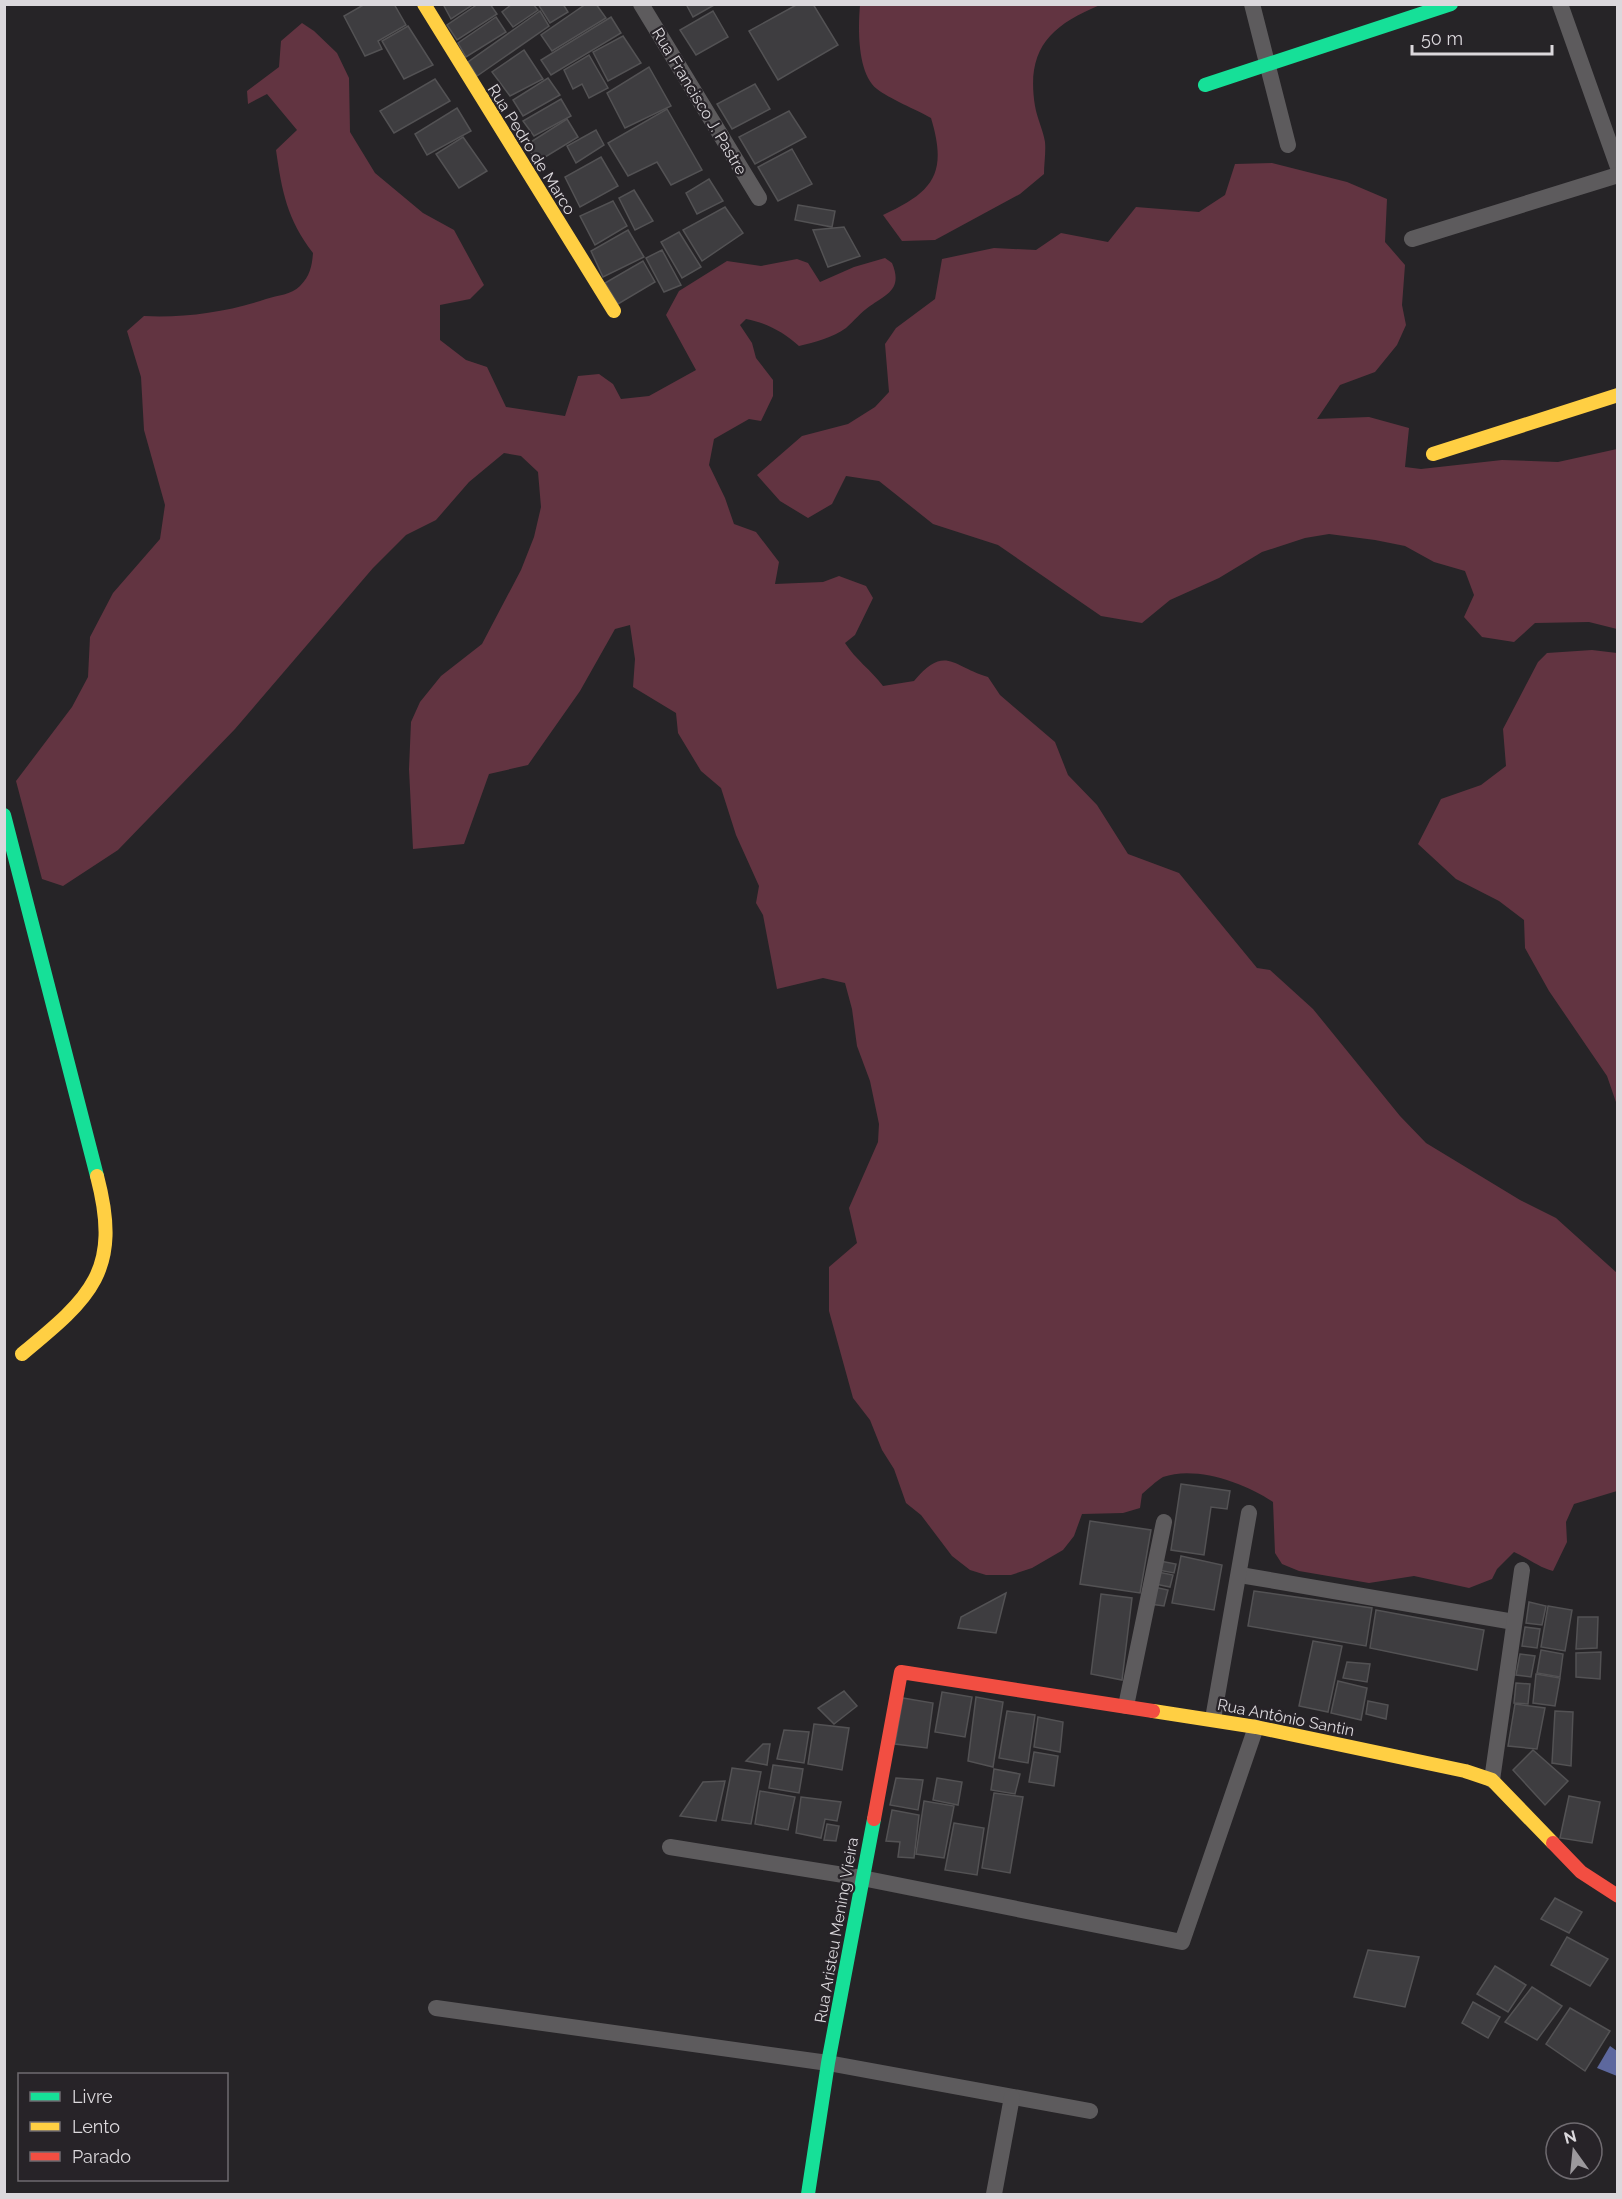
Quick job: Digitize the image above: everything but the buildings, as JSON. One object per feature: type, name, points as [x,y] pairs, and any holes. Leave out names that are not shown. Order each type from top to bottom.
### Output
[{"type":"street","name":"Rua Pedro de Marco","points":[[424,4],[614,311]]},
{"type":"street","name":"Rua Francisco J. Pastre","points":[[641,4],[759,198]]},
{"type":"street","points":[[1252,4],[1288,145]]},
{"type":"street","points":[[1205,85],[1451,4]]},
{"type":"street","points":[[1560,4],[1617,167]]},
{"type":"street","points":[[1412,239],[1617,175]]},
{"type":"street","points":[[1433,454],[1617,395]]},
{"type":"street","points":[[4,815],[45,965],[101,1190],[105,1251],[95,1286],[73,1311],[22,1354]]},
{"type":"street","points":[[1213,1719],[1240,1575],[1249,1513]]},
{"type":"street","points":[[1126,1706],[1164,1522]]},
{"type":"street","points":[[1491,1780],[1522,1570]]},
{"type":"street","points":[[1240,1575],[1514,1622]]},
{"type":"street","name":"Rua Antônio Santin","points":[[901,1672],[1213,1719],[1465,1771],[1491,1780],[1581,1872],[1617,1896]]},
{"type":"street","name":"Rua Aristeu Mening Vieira","points":[[808,2194],[828,2063],[901,1672]]},
{"type":"street","points":[[670,1847],[862,1878],[1182,1942],[1256,1727]]},
{"type":"street","points":[[436,2008],[828,2063],[1090,2111]]},
{"type":"street","points":[[994,2194],[1012,2097]]},
{"type":"shaded area","points":[[860,5],[1100,5],[1082,13],[1055,31],[1045,42],[1038,55],[1033,86],[1036,110],[1045,142],[1044,174],[1020,194],[935,240],[902,241],[883,215],[914,198],[932,179],[938,154],[936,137],[931,118],[882,93],[870,82],[860,50]]},
{"type":"shaded area","points":[[302,23],[337,53],[349,78],[350,132],[375,173],[423,213],[454,230],[484,285],[470,299],[440,305],[440,340],[466,360],[487,367],[506,407],[565,416],[578,376],[599,374],[613,384],[621,399],[649,396],[696,370],[666,315],[679,291],[727,261],[761,266],[797,259],[808,263],[820,282],[854,267],[885,258],[892,263],[896,279],[891,290],[846,328],[829,337],[799,346],[781,332],[761,323],[746,319],[740,325],[752,343],[756,358],[773,380],[773,396],[761,421],[749,419],[714,439],[709,465],[725,498],[734,524],[756,532],[779,562],[775,584],[823,582],[839,576],[866,586],[873,598],[855,635],[845,643],[883,686],[914,681],[934,663],[942,661],[949,661],[988,677],[1000,695],[1055,742],[1068,775],[1097,805],[1128,854],[1179,873],[1257,968],[1270,970],[1313,1009],[1400,1116],[1426,1143],[1520,1200],[1556,1218],[1617,1273],[1617,1491],[1574,1504],[1566,1522],[1567,1542],[1553,1571],[1514,1552],[1497,1569],[1492,1579],[1469,1588],[1414,1576],[1369,1583],[1299,1571],[1282,1564],[1275,1553],[1273,1502],[1235,1483],[1190,1473],[1160,1479],[1142,1494],[1140,1508],[1123,1513],[1082,1514],[1074,1536],[1063,1550],[1032,1568],[1011,1575],[986,1575],[970,1570],[952,1556],[921,1515],[906,1503],[894,1469],[882,1450],[870,1420],[853,1398],[829,1311],[829,1267],[857,1243],[849,1208],[878,1142],[879,1124],[870,1081],[857,1046],[852,1009],[845,983],[823,978],[777,989],[763,915],[756,903],[759,886],[736,835],[721,788],[701,771],[678,733],[676,713],[633,687],[635,659],[630,625],[615,629],[580,691],[528,765],[489,774],[464,844],[413,849],[409,769],[411,722],[420,702],[441,676],[482,644],[521,570],[534,537],[541,507],[538,472],[521,456],[504,453],[469,482],[436,520],[406,535],[373,568],[235,729],[118,850],[63,886],[42,879],[16,781],[72,707],[88,677],[90,637],[113,593],[160,539],[165,505],[144,430],[141,377],[127,331],[144,316],[206,313],[288,293],[300,286],[310,271],[313,253],[291,217],[276,150],[297,130],[267,94],[248,104],[247,91],[279,67],[281,41]]},
{"type":"shaded area","points":[[1272,163],[1347,182],[1387,199],[1385,242],[1405,265],[1402,305],[1406,325],[1397,345],[1375,372],[1340,385],[1317,419],[1369,417],[1409,428],[1405,467],[1421,469],[1502,460],[1558,462],[1617,449],[1617,629],[1589,622],[1535,623],[1514,642],[1482,637],[1464,617],[1474,595],[1465,571],[1434,562],[1405,546],[1329,534],[1305,538],[1262,552],[1219,578],[1170,600],[1142,623],[1101,616],[998,545],[933,524],[879,481],[846,476],[832,504],[808,518],[780,501],[757,475],[802,436],[848,424],[875,407],[889,392],[885,344],[896,328],[935,299],[942,259],[994,248],[1036,250],[1061,233],[1108,242],[1136,207],[1199,212],[1225,195],[1235,164]]},
{"type":"shaded area","points":[[1592,650],[1617,653],[1617,1105],[1607,1076],[1549,991],[1525,948],[1524,920],[1499,901],[1456,879],[1418,844],[1441,799],[1481,785],[1506,766],[1503,729],[1538,662],[1547,653]]},
{"type":"water","points":[[1610,2046],[1617,2051],[1617,2076],[1597,2068]]},
{"type":"traffic: fast","points":[[1205,85],[1451,4]]},
{"type":"traffic: fast","points":[[4,815],[97,1176]]},
{"type":"traffic: fast","points":[[808,2194],[828,2063],[874,1819]]},
{"type":"traffic: slow","points":[[424,4],[614,311]]},
{"type":"traffic: slow","points":[[1433,454],[1618,395]]},
{"type":"traffic: slow","points":[[22,1354],[66,1316],[83,1298],[95,1279],[102,1259],[106,1236],[104,1209],[97,1176]]},
{"type":"traffic: slow","points":[[1153,1711],[1256,1727],[1465,1771],[1492,1780],[1553,1843]]},
{"type":"traffic: jam","points":[[874,1819],[901,1672],[1153,1711]]},
{"type":"traffic: jam","points":[[1553,1843],[1581,1872],[1618,1896]]}]
